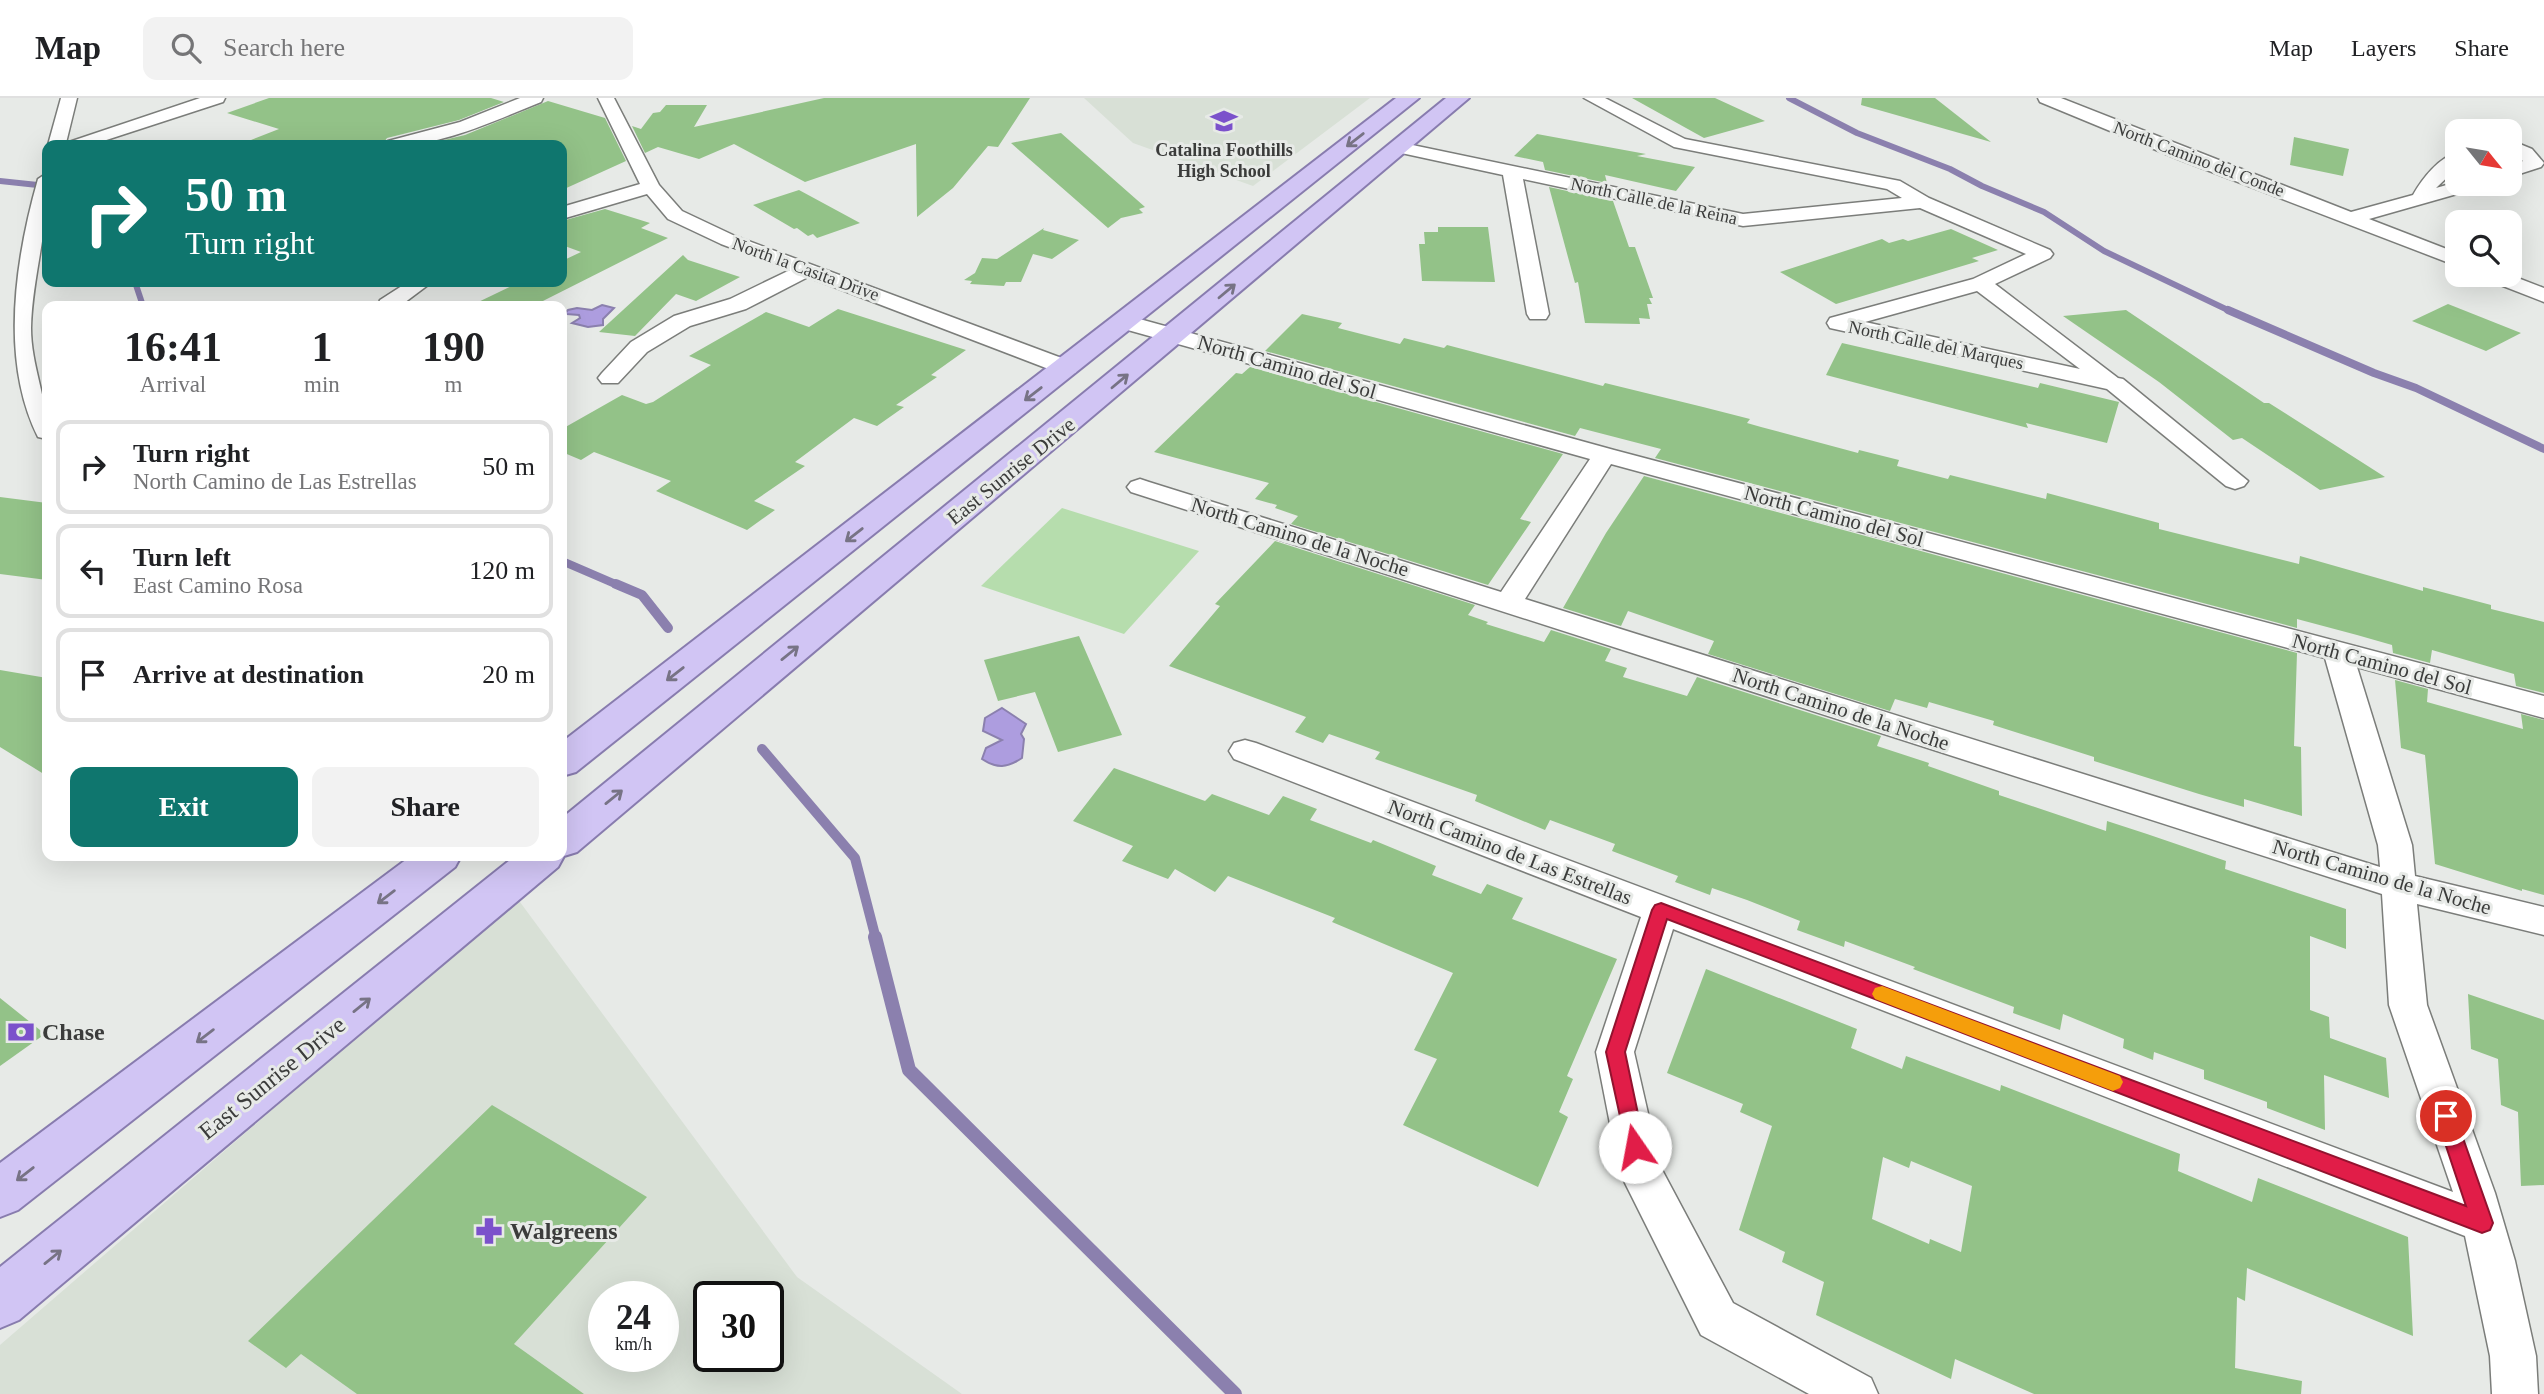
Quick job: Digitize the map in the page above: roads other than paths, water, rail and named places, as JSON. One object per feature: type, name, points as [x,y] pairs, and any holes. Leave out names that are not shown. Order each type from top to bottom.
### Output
[{"type":"main road","points":[[567,756],[1067,368],[1409,98]]},
{"type":"main road","name":"East Sunrise Drive","points":[[567,837],[1459,98]]},
{"type":"main road","points":[[0,1193],[433,861]]},
{"type":"main road","name":"East Sunrise Drive","points":[[0,1301],[537,861]]},
{"type":"street","points":[[58,140],[69,98]]},
{"type":"street","points":[[89,140],[217,98]]},
{"type":"street","points":[[413,140],[466,126],[535,98]]},
{"type":"street","name":"North la Casita Drive","points":[[606,98],[651,187],[675,215],[728,240],[1067,368]]},
{"type":"street","name":"North Calle del Marques","points":[[1592,98],[1680,143],[1893,186],[1922,202],[2043,254],[1980,283],[1838,323],[2115,384],[2235,481]]},
{"type":"street","name":"North Camino del Conde","points":[[2046,98],[2184,155],[2445,255]]},
{"type":"street","name":"North Camino del Conde","points":[[2076,98],[2445,241]]},
{"type":"street","name":"North Calle de la Reina","points":[[1398,146],[1743,220],[1922,202]]},
{"type":"street","points":[[2522,151],[2535,163],[2522,168]]},
{"type":"street","points":[[2421,198],[2429,183],[2445,169]]},
{"type":"street","points":[[1512,170],[1538,314]]},
{"type":"street","points":[[567,212],[651,187]]},
{"type":"street","points":[[2353,218],[2445,191]]},
{"type":"street","points":[[42,196],[11,298],[8,337],[15,373],[24,398],[42,427]]},
{"type":"street","points":[[610,378],[639,347],[682,321],[738,304],[809,269]]},
{"type":"street","points":[[2522,272],[2544,280]]},
{"type":"street","points":[[1980,283],[2115,384]]},
{"type":"street","points":[[394,301],[415,287]]},
{"type":"street","points":[[2522,287],[2544,296]]},
{"type":"street","name":"North Camino del Sol","points":[[1125,322],[1605,455],[2544,707]]},
{"type":"street","points":[[1508,603],[1605,455]]},
{"type":"street","name":"North Camino de la Noche","points":[[1140,487],[2398,886],[2544,921]]},
{"type":"street","points":[[2338,652],[2395,845],[2407,1005],[2482,1223],[2513,1356],[2515,1394]]},
{"type":"street","name":"North Camino de Las Estrellas","points":[[1245,751],[2482,1223]]},
{"type":"street","points":[[1661,910],[1615,1052],[1640,1170],[1717,1319],[1855,1394]]},
{"type":"waterway","points":[[1789,98],[1857,133],[1950,169],[1982,186],[2044,212],[2104,251],[2232,312]]},
{"type":"waterway","points":[[0,181],[42,185]]},
{"type":"waterway","points":[[137,287],[141,301]]},
{"type":"waterway","points":[[2228,310],[2374,373],[2416,388],[2544,449]]},
{"type":"waterway","points":[[567,563],[620,586]]},
{"type":"waterway","points":[[616,584],[642,595],[668,628]]},
{"type":"waterway","points":[[762,749],[855,858],[876,939]]},
{"type":"waterway","points":[[875,937],[909,1070],[1235,1394]]},
{"type":"place","name":"Catalina Foothills High School","points":[[1224,121]]},
{"type":"place","name":"Chase","points":[[21,1032]]},
{"type":"place","name":"Walgreens","points":[[489,1231]]}]
